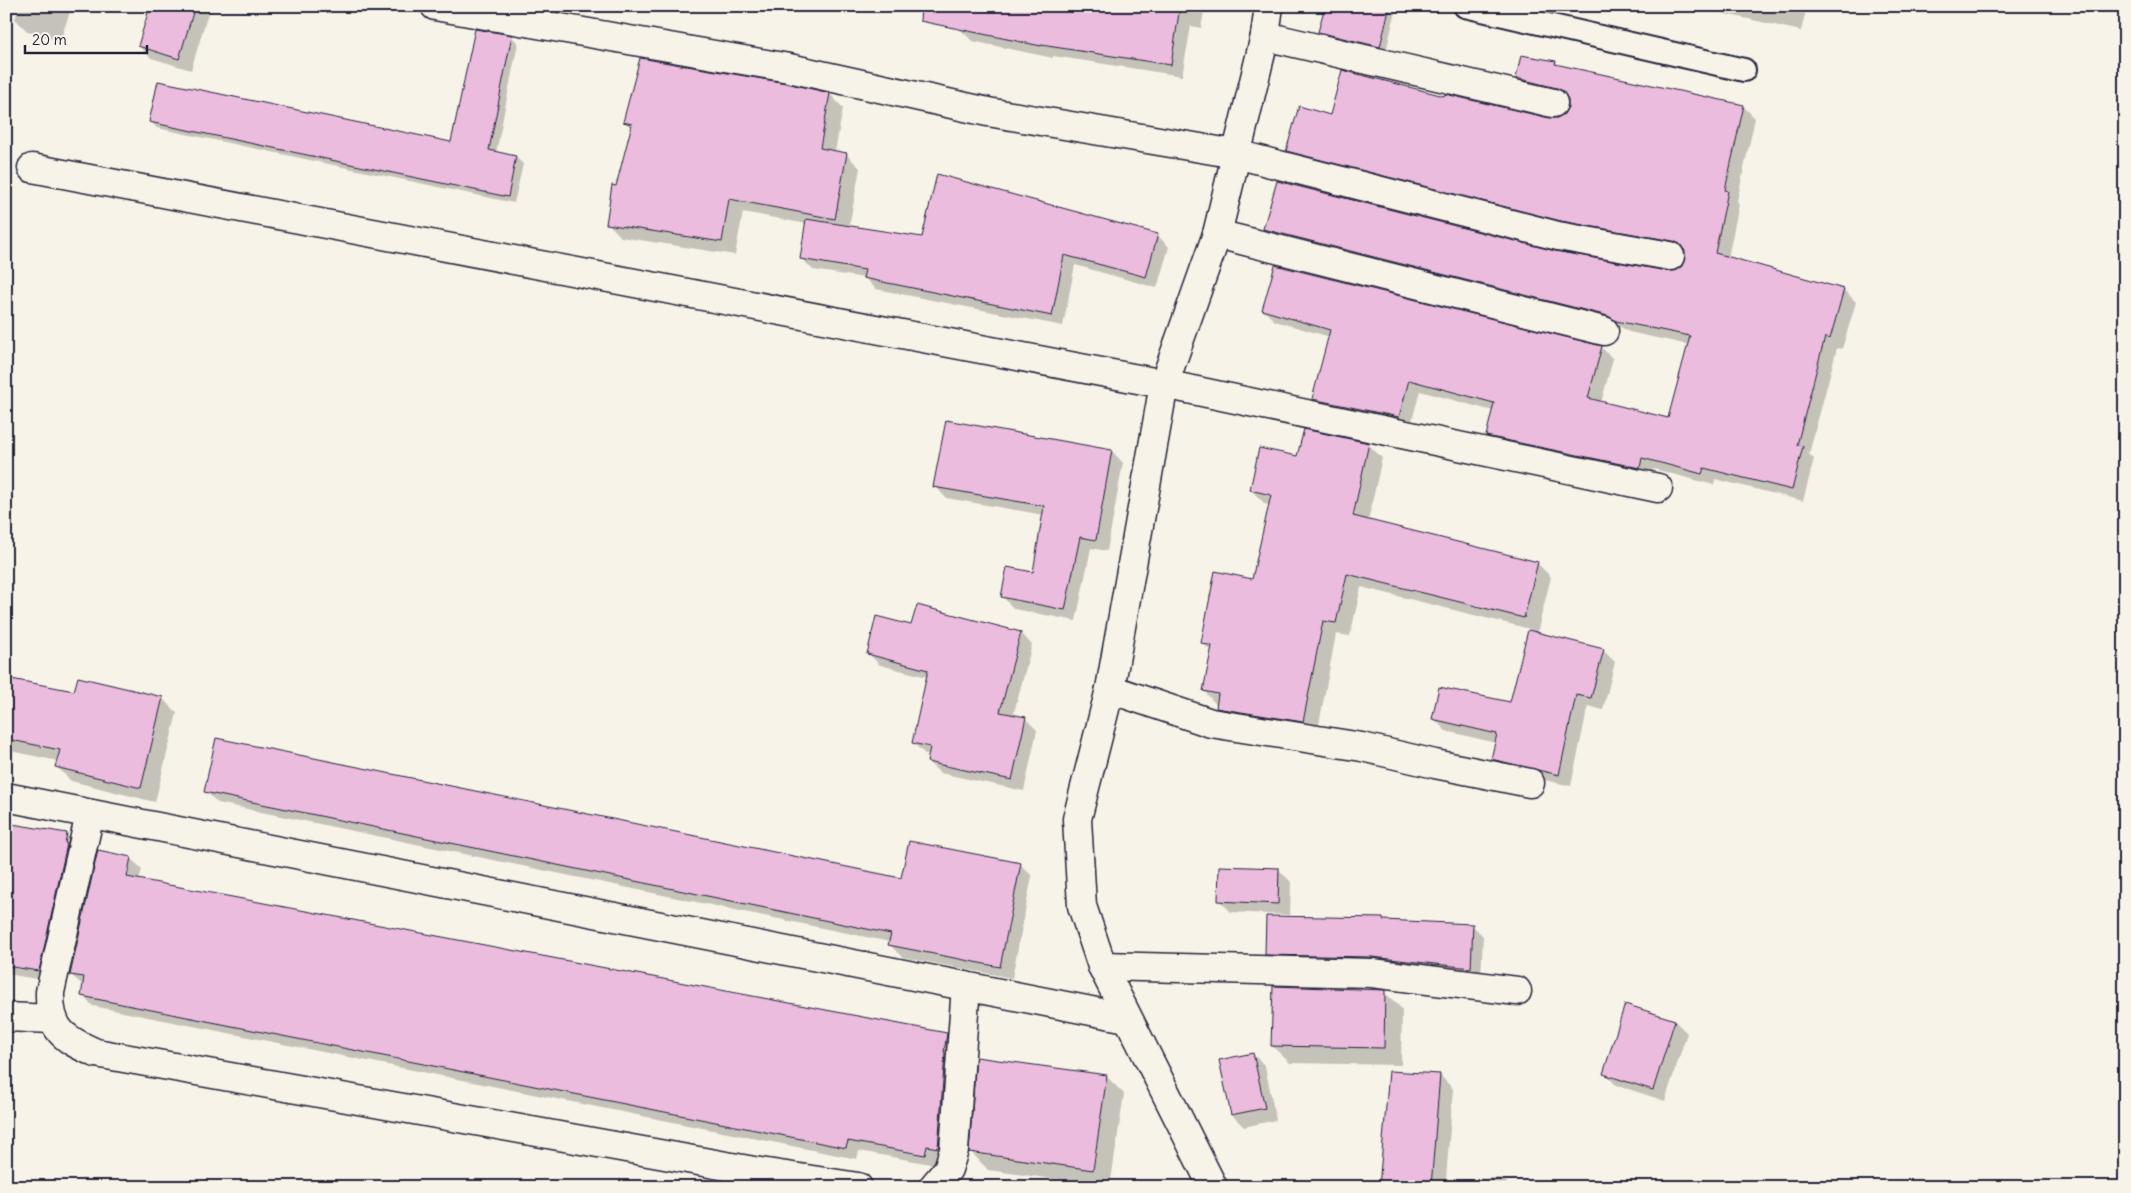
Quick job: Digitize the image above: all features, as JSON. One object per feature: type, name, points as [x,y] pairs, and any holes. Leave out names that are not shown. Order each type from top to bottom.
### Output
[{"type":"street","points":[[435,6],[788,68],[988,112],[1236,154],[1558,236],[1670,256]]},
{"type":"street","points":[[1213,1187],[1102,966],[1082,906],[1077,819],[1110,689],[1164,384],[1217,234],[1265,36],[1269,6]]},
{"type":"street","points":[[1265,36],[1553,103]]},
{"type":"street","points":[[32,168],[1164,384],[1658,488]]},
{"type":"street","points":[[1217,234],[1604,331]]},
{"type":"street","points":[[1110,689],[1211,723],[1362,747],[1530,783]]},
{"type":"street","points":[[6,797],[1127,1018]]},
{"type":"street","points":[[90,814],[50,992],[52,1019],[59,1031],[68,1039],[96,1053],[754,1171],[858,1187]]},
{"type":"street","points":[[1102,966],[1372,973],[1517,990]]},
{"type":"street","points":[[933,1187],[948,1168],[954,1150],[966,986]]},
{"type":"street","points":[[6,1017],[52,1019]]},
{"type":"lane","points":[[1465,6],[1744,70]]},
{"type":"building","points":[[150,6],[195,6],[179,59],[138,46]]},
{"type":"building","points":[[921,6],[1180,6],[1171,65],[1041,46],[920,21]]},
{"type":"building","points":[[1325,6],[1342,6],[1359,11],[1360,6],[1390,6],[1380,47],[1318,32]]},
{"type":"building","points":[[475,29],[512,35],[489,150],[516,156],[508,197],[149,122],[158,81],[451,142]]},
{"type":"building","points":[[1521,55],[1556,61],[1555,64],[1744,105],[1725,190],[1728,191],[1715,253],[1844,289],[1830,339],[1825,337],[1797,445],[1803,446],[1792,490],[1704,468],[1702,474],[1642,458],[1640,468],[1486,436],[1494,403],[1409,380],[1399,417],[1312,399],[1330,330],[1262,310],[1275,265],[1602,346],[1588,398],[1668,418],[1690,336],[1616,321],[1608,316],[1263,229],[1277,181],[1555,251],[1667,271],[1675,271],[1682,266],[1685,259],[1685,251],[1680,244],[1673,241],[1561,221],[1286,151],[1299,106],[1330,115],[1342,70],[1444,96],[1445,94],[1549,118],[1557,118],[1564,114],[1568,107],[1568,99],[1563,91],[1516,78]]},
{"type":"building","points":[[640,58],[786,83],[830,93],[820,148],[847,153],[835,219],[729,199],[722,242],[606,224],[612,185],[616,186],[632,124],[623,122]]},
{"type":"building","points":[[937,174],[1158,234],[1146,277],[1064,255],[1052,316],[863,278],[865,270],[800,259],[806,219],[922,237]]},
{"type":"building","points":[[946,420],[1112,450],[1096,540],[1080,537],[1065,610],[1001,597],[1007,567],[1033,572],[1044,506],[933,487]]},
{"type":"building","points":[[1304,429],[1369,443],[1353,516],[1538,562],[1524,618],[1347,574],[1336,623],[1323,621],[1303,722],[1216,708],[1218,694],[1203,691],[1212,646],[1201,643],[1215,571],[1252,579],[1271,495],[1250,490],[1259,448],[1297,456]]},
{"type":"building","points":[[917,605],[1021,632],[1000,712],[1026,717],[1012,780],[927,762],[930,747],[912,743],[928,670],[867,654],[876,616],[911,625]]},
{"type":"building","points":[[1528,630],[1604,649],[1591,698],[1576,695],[1559,775],[1491,759],[1497,734],[1432,719],[1439,687],[1510,702]]},
{"type":"building","points":[[78,677],[163,697],[141,788],[55,767],[60,750],[6,739],[6,678],[74,691]]},
{"type":"building","points":[[216,738],[901,878],[909,841],[1021,863],[1000,967],[888,945],[891,934],[204,792]]},
{"type":"building","points":[[6,823],[67,833],[65,843],[67,844],[39,971],[6,966]]},
{"type":"building","points":[[98,850],[131,857],[127,877],[947,1033],[944,1052],[938,1148],[927,1146],[925,1155],[848,1141],[846,1148],[81,996],[84,977],[70,975]]},
{"type":"building","points":[[1219,866],[1279,868],[1278,904],[1218,901]]},
{"type":"building","points":[[1266,916],[1383,918],[1383,920],[1473,924],[1471,968],[1372,957],[1265,955]]},
{"type":"building","points":[[1273,986],[1385,990],[1384,1048],[1271,1046]]},
{"type":"building","points":[[1625,1004],[1675,1020],[1653,1090],[1603,1074]]},
{"type":"building","points":[[1253,1053],[1265,1108],[1231,1115],[1219,1060]]},
{"type":"building","points":[[976,1057],[1107,1075],[1093,1170],[969,1152]]},
{"type":"building","points":[[1389,1071],[1440,1074],[1431,1187],[1379,1187]]}]
